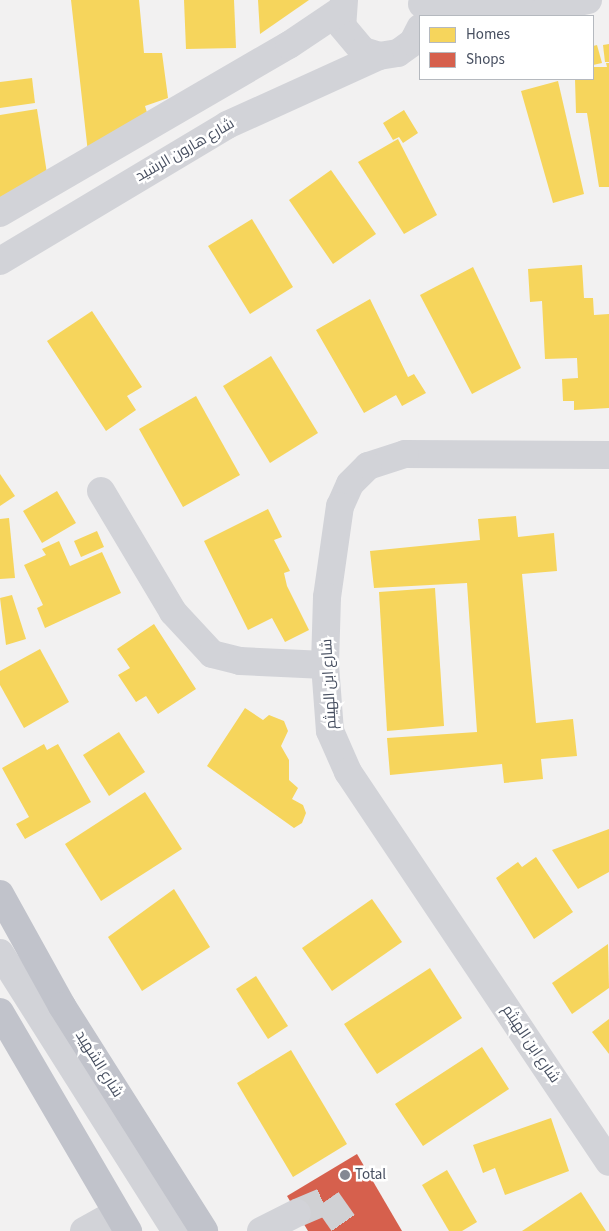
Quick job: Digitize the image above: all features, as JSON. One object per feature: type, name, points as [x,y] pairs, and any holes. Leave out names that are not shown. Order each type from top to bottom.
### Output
[{"type":"highway","name":"شارع الشهيد","points":[[0,894],[62,1006],[204,1231]]},
{"type":"highway","points":[[0,1012],[122,1222]]},
{"type":"street","points":[[519,15],[575,2]]},
{"type":"street","points":[[474,15],[575,2]]},
{"type":"street","points":[[342,5],[342,26],[350,41],[379,56]]},
{"type":"street","points":[[0,214],[289,45],[342,5]]},
{"type":"street","name":"شارع هارون الرشيد","points":[[0,261],[227,125],[379,56],[398,53],[419,23]]},
{"type":"street","name":"شارع ابن الهيثم","points":[[609,455],[404,454],[368,466],[350,484],[340,506],[327,597],[325,665],[330,731],[348,772],[609,1162]]},
{"type":"street","points":[[101,491],[173,612],[212,654],[240,661],[325,665]]},
{"type":"street","points":[[0,953],[176,1231]]},
{"type":"street","points":[[0,981],[157,1231]]},
{"type":"street","points":[[260,1231],[297,1213]]},
{"type":"street","points":[[84,1231],[122,1222]]},
{"type":"building: Homes","points":[[71,0],[139,0],[144,53],[162,53],[168,98],[145,106],[149,119],[88,153]]},
{"type":"building: Homes","points":[[184,0],[234,0],[236,48],[186,49]]},
{"type":"building: Homes","points":[[258,0],[309,0],[260,34]]},
{"type":"building: Homes","points":[[609,44],[609,62],[605,62],[603,45]]},
{"type":"building: Homes","points":[[597,45],[602,63],[594,65],[594,46]]},
{"type":"building: Homes","points":[[606,63],[609,63],[609,187],[599,187],[587,113],[576,113],[575,80],[594,80],[594,67],[607,67]]},
{"type":"building: Homes","points":[[32,78],[35,103],[0,108],[0,82]]},
{"type":"building: Homes","points":[[558,81],[584,194],[553,203],[521,91]]},
{"type":"building: Homes","points":[[37,109],[48,180],[0,209],[0,115]]},
{"type":"building: Homes","points":[[404,110],[418,133],[403,143],[399,137],[393,140],[383,123]]},
{"type":"building: Homes","points":[[398,139],[437,215],[404,234],[358,162]]},
{"type":"building: Homes","points":[[331,170],[376,234],[333,264],[289,200]]},
{"type":"building: Homes","points":[[252,219],[293,287],[250,314],[208,246]]},
{"type":"building: Homes","points":[[582,265],[584,298],[593,298],[594,315],[609,314],[609,408],[574,410],[574,401],[563,401],[562,379],[578,378],[577,358],[545,359],[542,301],[530,302],[528,269]]},
{"type":"building: Homes","points":[[473,267],[521,368],[472,394],[420,295]]},
{"type":"building: Homes","points":[[370,299],[408,377],[414,374],[426,393],[402,406],[396,395],[364,413],[316,330]]},
{"type":"building: Homes","points":[[92,311],[142,387],[127,396],[136,410],[106,431],[47,341]]},
{"type":"building: Homes","points":[[271,356],[318,433],[270,463],[223,386]]},
{"type":"building: Homes","points":[[196,396],[240,475],[183,507],[139,429]]},
{"type":"building: Homes","points":[[0,474],[15,496],[0,506]]},
{"type":"building: Homes","points":[[57,491],[76,523],[42,543],[23,511]]},
{"type":"building: Homes","points":[[268,509],[282,537],[274,540],[290,571],[284,573],[287,586],[309,630],[285,642],[272,618],[248,630],[204,541]]},
{"type":"building: Homes","points":[[516,516],[518,537],[554,533],[557,571],[522,574],[536,723],[573,719],[577,756],[541,759],[543,779],[504,783],[502,764],[390,775],[387,738],[477,732],[467,583],[374,588],[370,551],[480,540],[478,519]]},
{"type":"building: Homes","points":[[9,518],[15,578],[0,579],[0,519]]},
{"type":"building: Homes","points":[[97,531],[104,547],[81,557],[74,541]]},
{"type":"building: Homes","points":[[59,541],[70,566],[102,552],[121,593],[45,628],[37,608],[43,605],[24,565],[46,555],[42,549]]},
{"type":"building: Homes","points":[[435,588],[444,726],[387,731],[379,592]]},
{"type":"building: Homes","points":[[12,595],[26,639],[6,645],[0,598]]},
{"type":"building: Homes","points":[[154,624],[196,689],[158,714],[146,696],[136,702],[118,675],[130,668],[117,649]]},
{"type":"building: Homes","points":[[40,649],[69,702],[24,728],[0,685],[0,671]]},
{"type":"building: Homes","points":[[245,708],[263,720],[269,715],[284,721],[288,731],[281,746],[289,760],[289,780],[298,788],[292,799],[303,805],[306,813],[302,823],[294,828],[207,766]]},
{"type":"building: Homes","points":[[119,732],[145,772],[109,796],[83,755]]},
{"type":"building: Homes","points":[[44,744],[47,750],[58,744],[91,802],[25,839],[16,824],[29,817],[2,768]]},
{"type":"building: Homes","points":[[145,792],[182,849],[101,901],[65,844]]},
{"type":"building: Homes","points":[[609,829],[609,872],[578,889],[552,850]]},
{"type":"building: Homes","points":[[536,857],[573,912],[534,939],[496,878],[518,862],[522,867]]},
{"type":"building: Homes","points":[[174,889],[210,947],[142,991],[108,937]]},
{"type":"building: Homes","points":[[372,899],[402,942],[332,991],[302,948]]},
{"type":"building: Homes","points":[[608,944],[609,988],[572,1014],[552,983]]},
{"type":"building: Homes","points":[[430,968],[462,1018],[377,1074],[344,1024]]},
{"type":"building: Homes","points":[[256,976],[288,1026],[268,1039],[236,989]]},
{"type":"building: Homes","points":[[609,1019],[609,1054],[592,1032]]},
{"type":"building: Homes","points":[[482,1047],[509,1089],[423,1146],[395,1104]]},
{"type":"building: Homes","points":[[291,1050],[347,1144],[293,1177],[237,1083]]},
{"type":"building: Homes","points":[[551,1118],[569,1171],[505,1195],[495,1168],[483,1173],[473,1145]]},
{"type":"building: Homes","points":[[447,1170],[477,1222],[462,1231],[449,1231],[422,1185]]},
{"type":"building: Homes","points":[[581,1192],[606,1231],[522,1231]]},
{"type":"building: Shops","name":"Total","points":[[357,1154],[402,1231],[308,1231],[287,1196]]},
{"type":"tunnel","points":[[297,1213],[327,1200],[349,1231]]},
{"type":"place","name":"Total","points":[[345,1175]]}]
